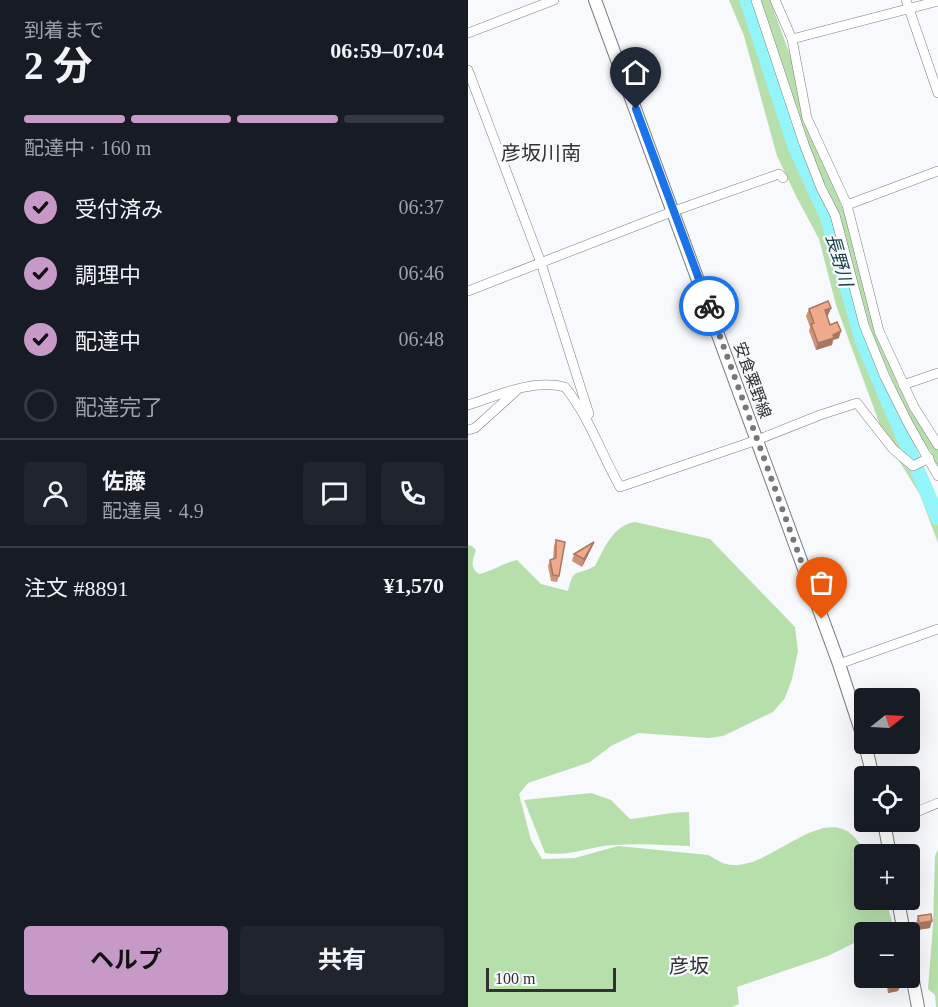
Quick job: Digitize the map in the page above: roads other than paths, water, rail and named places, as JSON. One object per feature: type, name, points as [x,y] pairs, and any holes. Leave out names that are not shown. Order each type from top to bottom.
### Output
[{"type":"main road","name":"安食粟野線","points":[[595,0],[674,211],[854,710]]},
{"type":"main road","points":[[914,988],[918,1007]]},
{"type":"street","points":[[468,33],[554,0]]},
{"type":"street","points":[[756,0],[804,144],[821,188],[835,215],[864,325],[885,377],[938,476]]},
{"type":"street","points":[[775,0],[792,39],[807,118],[847,205],[879,331],[903,385],[938,445]]},
{"type":"street","points":[[792,39],[907,4],[938,1]]},
{"type":"street","points":[[907,4],[938,93]]},
{"type":"street","points":[[468,70],[541,263],[604,459]]},
{"type":"street","points":[[847,205],[938,171]]},
{"type":"street","points":[[468,291],[674,211],[779,174],[783,178]]},
{"type":"street","points":[[903,385],[938,373]]},
{"type":"street","points":[[468,405],[520,388],[544,384],[565,387],[581,408],[604,459],[620,487],[857,403],[893,449],[913,466],[928,459]]},
{"type":"street","points":[[468,430],[475,428],[520,388]]},
{"type":"street","points":[[839,664],[938,629]]},
{"type":"street","points":[[920,810],[938,803]]},
{"type":"waterway","name":"長野川","points":[[747,0],[795,147],[827,216],[862,340],[938,518]]},
{"type":"district","name":"彦坂川南","points":[[541,153]]},
{"type":"district","name":"彦坂","points":[[689,966]]}]
